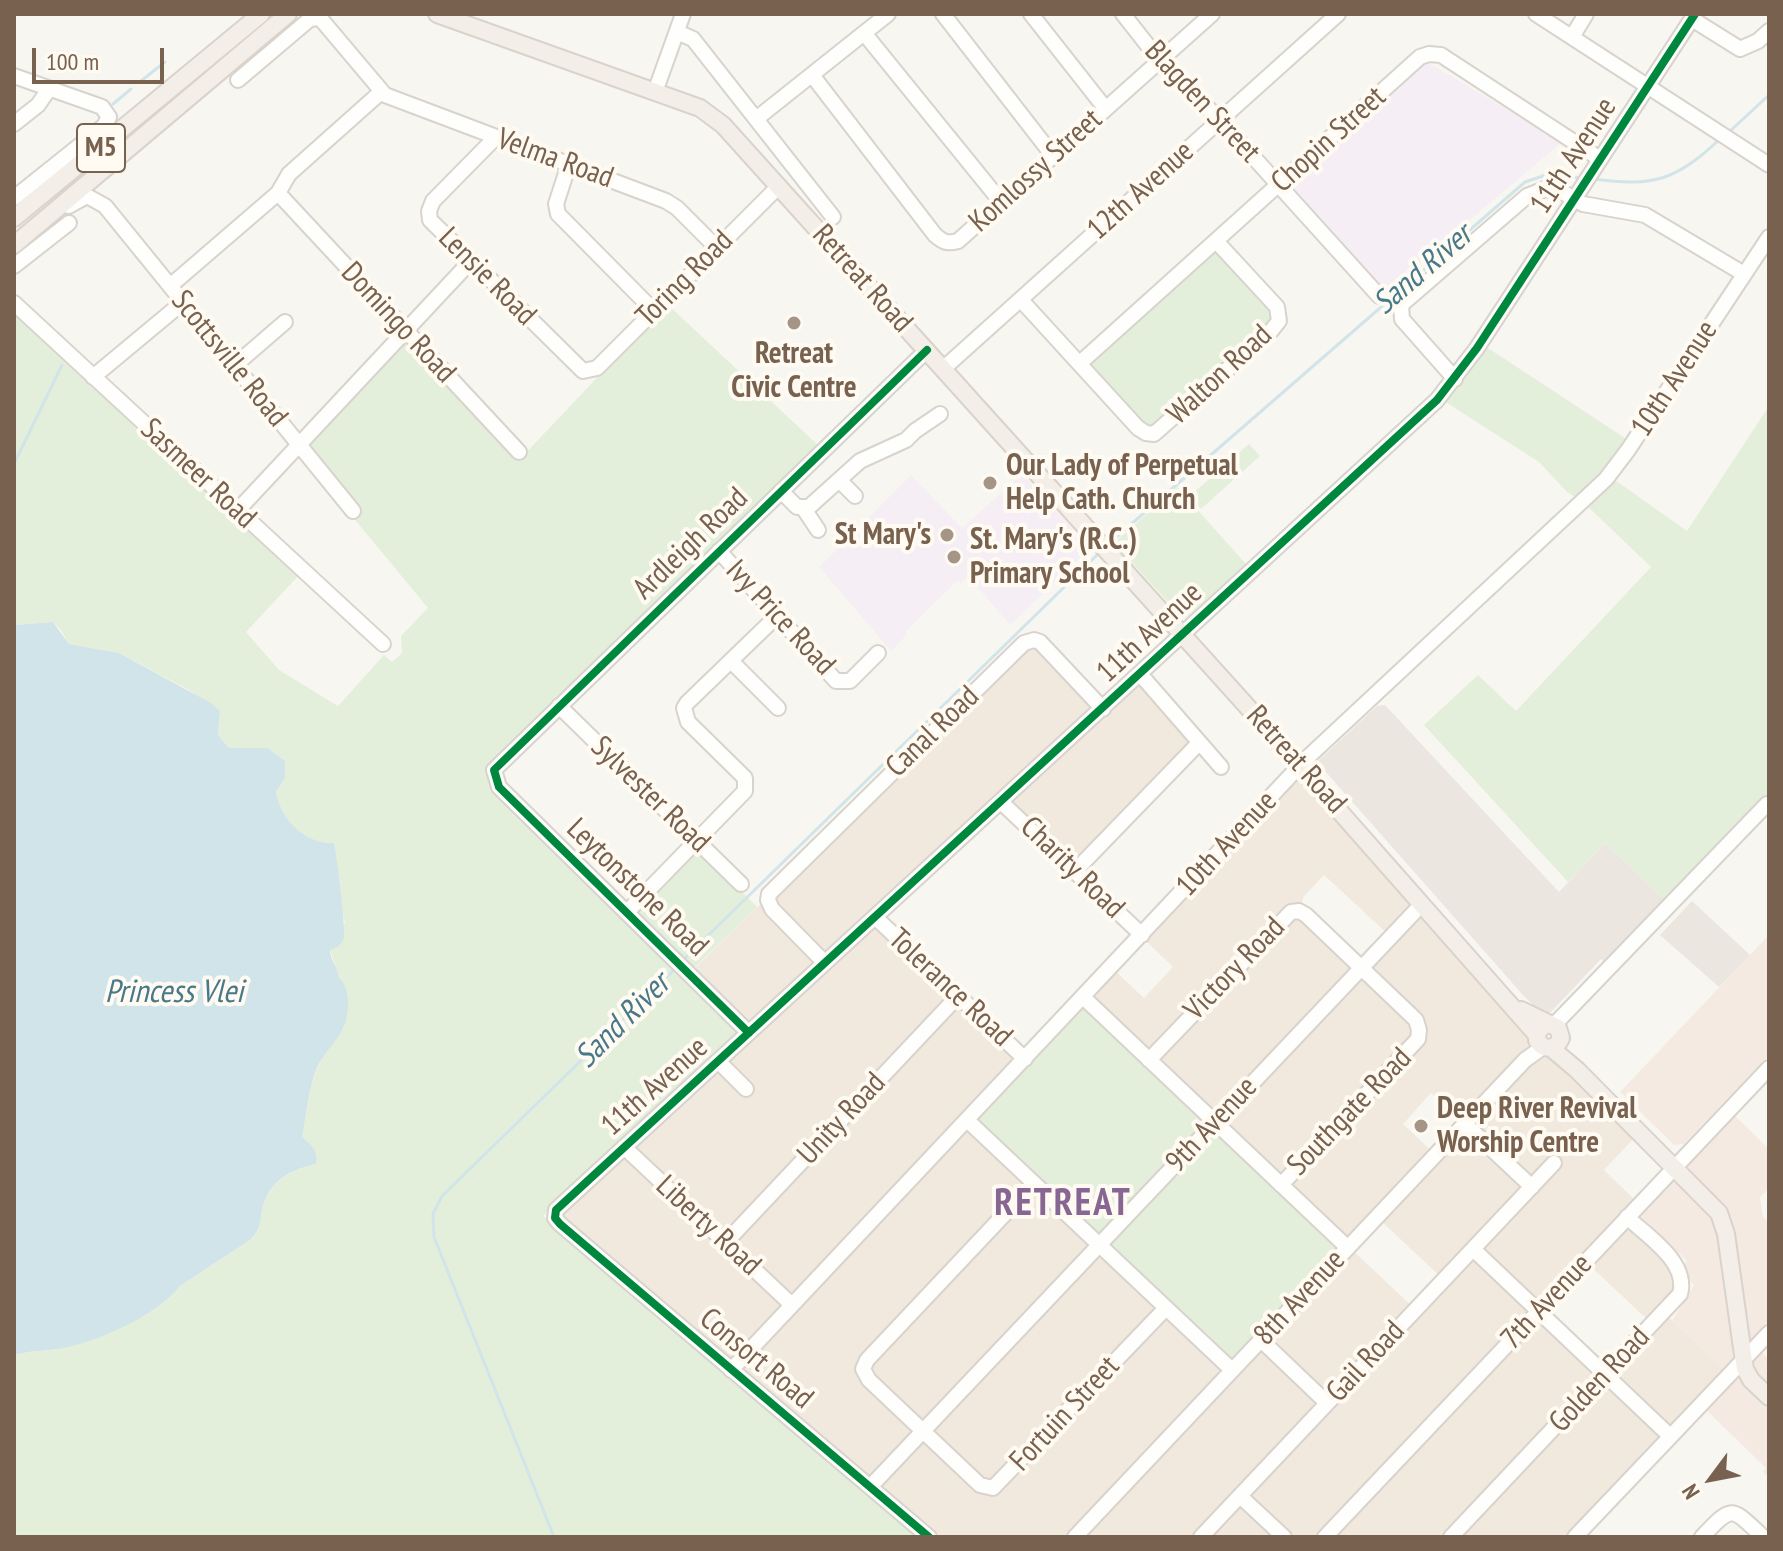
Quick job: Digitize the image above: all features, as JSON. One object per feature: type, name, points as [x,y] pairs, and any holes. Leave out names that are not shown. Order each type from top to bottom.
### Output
[{"type":"main road","points":[[231,40],[251,14]]},
{"type":"main road","name":"M5","points":[[14,218],[261,14]]},
{"type":"main road","name":"M5","points":[[20,240],[288,14]]},
{"type":"main road","name":"Retreat Road","points":[[437,14],[551,53],[713,116],[944,368],[1510,1002],[1548,1036],[1577,1070],[1708,1200],[1723,1220],[1748,1376],[1769,1397]]},
{"type":"main road","name":"Retreat Road","points":[[465,14],[551,53]]},
{"type":"street","points":[[655,92],[683,14]]},
{"type":"street","points":[[756,119],[888,14]]},
{"type":"street","points":[[943,14],[1054,157]]},
{"type":"street","points":[[1031,14],[1105,108]]},
{"type":"street","name":"Blagden Street","points":[[1123,14],[1160,61],[1219,119],[1379,296]]},
{"type":"street","name":"Komlossy Street","points":[[812,75],[943,242],[958,241],[1212,14]]},
{"type":"street","name":"12th Avenue","points":[[944,368],[1338,14]]},
{"type":"street","points":[[1536,14],[1769,165]]},
{"type":"street","points":[[1572,37],[1586,14]]},
{"type":"street","name":"Velma Road","points":[[238,80],[315,17],[325,22],[381,92],[672,204],[716,247]]},
{"type":"street","points":[[1694,17],[1740,49],[1758,41],[1769,31]]},
{"type":"street","name":"11th Avenue","points":[[555,1215],[558,1207],[1437,400],[1455,379],[1694,17]]},
{"type":"street","points":[[677,32],[693,39],[833,217]]},
{"type":"street","points":[[864,33],[1002,203]]},
{"type":"street","name":"Chopin Street","points":[[1080,363],[1417,59],[1429,54],[1441,55],[1596,165]]},
{"type":"street","points":[[14,76],[102,107],[109,115],[107,123],[14,198]]},
{"type":"street","points":[[14,124],[38,105],[49,89]]},
{"type":"street","points":[[170,286],[278,193],[289,174],[381,92]]},
{"type":"street","name":"Lensie Road","points":[[496,137],[433,201],[430,220],[577,367],[590,372]]},
{"type":"street","points":[[105,206],[99,189],[101,181],[135,142]]},
{"type":"street","points":[[569,164],[556,204],[558,214],[654,311]]},
{"type":"street","name":"Toring Road","points":[[590,372],[779,186]]},
{"type":"street","points":[[1455,379],[1402,319],[1401,305],[1527,196],[1545,189],[1577,196],[1587,205],[1645,215],[1744,274]]},
{"type":"street","name":"Domingo Road","points":[[278,193],[519,452]]},
{"type":"street","points":[[20,240],[84,196],[92,196],[105,206]]},
{"type":"street","name":"Scottsville Road","points":[[105,206],[353,511]]},
{"type":"street","points":[[14,266],[69,223]]},
{"type":"street","name":"10th Avenue","points":[[731,1370],[1300,766],[1606,479],[1769,237]]},
{"type":"street","name":"Walton Road","points":[[1021,300],[1138,428],[1146,433],[1160,431],[1279,321],[1277,307],[1216,241]]},
{"type":"street","points":[[237,511],[470,262]]},
{"type":"street","name":"Sasmeer Road","points":[[14,303],[383,644]]},
{"type":"street","points":[[93,377],[182,303]]},
{"type":"street","points":[[234,366],[285,322]]},
{"type":"street","name":"Ardleigh Road","points":[[494,776],[497,766],[927,350]]},
{"type":"street","points":[[804,509],[860,461],[907,440],[940,414]]},
{"type":"street","points":[[839,480],[855,496]]},
{"type":"street","points":[[781,491],[795,506],[804,509],[818,530]]},
{"type":"street","name":"Ivy Price Road","points":[[719,551],[833,679],[850,681],[878,653]]},
{"type":"street","points":[[627,912],[743,793],[747,785],[743,775],[684,715],[687,703],[777,616]]},
{"type":"street","name":"Canal Road","points":[[825,963],[772,909],[768,900],[771,891],[1027,641],[1040,642],[1103,709]]},
{"type":"street","points":[[731,661],[778,708]]},
{"type":"street","points":[[1140,674],[1221,767]]},
{"type":"street","name":"Sylvester Road","points":[[559,706],[741,884]]},
{"type":"street","points":[[1075,871],[1199,743]]},
{"type":"street","name":"Leytonstone Road","points":[[494,776],[499,787],[749,1033]]},
{"type":"street","name":"Charity Road","points":[[1001,802],[1142,935]]},
{"type":"street","name":"8th Avenue","points":[[1075,1537],[1767,804]]},
{"type":"street","name":"9th Avenue","points":[[870,1487],[1422,904]]},
{"type":"street","name":"Victory Road","points":[[1149,1060],[1291,912],[1299,911],[1306,915],[1361,968]]},
{"type":"street","name":"Tolerance Road","points":[[875,917],[1025,1059]]},
{"type":"street","name":"Southgate Road","points":[[1281,1185],[1418,1039],[1416,1020],[1361,968]]},
{"type":"street","name":"Unity Road","points":[[726,1242],[958,996]]},
{"type":"street","points":[[1083,997],[1215,1122]]},
{"type":"street","points":[[718,1061],[746,1089]]},
{"type":"street","name":"7th Avenue","points":[[1325,1537],[1769,1068]]},
{"type":"street","points":[[967,1120],[1232,1370]]},
{"type":"street","name":"Southgate Road","points":[[1215,1122],[1348,1248]]},
{"type":"street","points":[[1465,1124],[1532,1187]]},
{"type":"street","name":"Liberty Road","points":[[624,1147],[792,1305]]},
{"type":"street","name":"Gail Road","points":[[1201,1537],[1554,1163]]},
{"type":"street","points":[[924,1430],[866,1377],[863,1369],[865,1362],[1034,1183]]},
{"type":"street","name":"Consort Road","points":[[555,1215],[560,1224],[929,1537]]},
{"type":"street","name":"Golden Road","points":[[1460,1534],[1682,1291],[1675,1262],[1627,1217]]},
{"type":"street","points":[[1473,1249],[1670,1436]]},
{"type":"street","name":"Fortuin Street","points":[[924,1430],[980,1485],[996,1487],[1166,1308]]},
{"type":"street","points":[[1575,1537],[1769,1333]]},
{"type":"street","points":[[1261,1340],[1327,1403]]},
{"type":"street","points":[[1240,1496],[1284,1537]]},
{"type":"street","points":[[1702,1537],[1723,1514],[1731,1512],[1739,1514],[1763,1537]]},
{"type":"shaded area","points":[[1427,62],[1562,142],[1385,292],[1290,186]]},
{"type":"shaded area","name":"St. Mary's (R.C.) Primary School","points":[[1022,474],[1090,548],[1010,625],[968,576],[961,583],[958,580],[906,631],[907,635],[891,651],[819,567],[911,475],[962,528]]},
{"type":"shaded area","points":[[1030,640],[1103,709],[1141,674],[1200,743],[1076,871],[1002,802],[876,917],[1025,1059],[968,1119],[1232,1370],[1348,1248],[1083,997],[1112,968],[1144,998],[1173,967],[1141,936],[1301,766],[1543,1048],[1640,1132],[1604,1170],[1640,1205],[1628,1217],[1676,1263],[1683,1288],[1664,1313],[1729,1374],[1575,1537],[930,1537],[556,1212],[749,1033],[690,973],[757,907],[768,900]],"holes":[[[1324,875],[1391,937],[1361,967],[1299,911],[1304,896]],[[1431,1093],[1464,1125],[1436,1155],[1403,1124]],[[1378,1218],[1444,1280],[1416,1310],[1349,1247]],[[1586,1262],[1652,1324],[1606,1374],[1539,1311]]]},
{"type":"shaded area","points":[[1385,705],[1559,892],[1605,843],[1667,902],[1608,965],[1601,959],[1550,1013],[1541,1013],[1523,995],[1317,762],[1377,706]]},
{"type":"shaded area","points":[[1692,901],[1750,955],[1719,987],[1660,935]]},
{"type":"shaded area","points":[[1769,935],[1769,1055],[1684,1144],[1674,1145],[1620,1092]]},
{"type":"shaded area","points":[[1729,1110],[1769,1149],[1769,1188],[1760,1197],[1763,1217],[1769,1222],[1769,1333],[1757,1347],[1769,1360],[1769,1477],[1763,1472],[1766,1468],[1700,1404],[1729,1374],[1672,1321],[1694,1285],[1686,1278],[1684,1265],[1687,1261],[1634,1210]]},
{"type":"green space","points":[[1212,252],[1220,253],[1275,312],[1273,322],[1148,430],[1092,371],[1089,363]]},
{"type":"green space","points":[[667,304],[820,447],[491,769],[738,1031],[738,1035],[543,1216],[922,1537],[14,1537],[14,1355],[62,1348],[138,1319],[161,1305],[180,1286],[250,1240],[258,1230],[265,1200],[275,1185],[300,1168],[316,1164],[302,1137],[311,1087],[327,1049],[344,1028],[348,1004],[330,950],[345,923],[334,843],[323,843],[304,835],[283,812],[276,792],[285,777],[285,761],[268,748],[229,748],[218,735],[220,711],[189,690],[119,653],[69,644],[53,622],[14,625],[14,309],[300,574],[246,632],[279,670],[338,706],[384,655],[392,662],[402,653],[401,636],[428,608],[351,515],[309,444],[403,343],[414,346],[520,459]]},
{"type":"green space","points":[[1485,346],[1628,440],[1605,473],[1687,531],[1769,406],[1769,799],[1766,797],[1667,902],[1605,843],[1568,882],[1424,725],[1478,675],[1516,711],[1651,567],[1583,502],[1567,492],[1539,462],[1444,401]]},
{"type":"green space","points":[[1249,444],[1260,456],[1201,509],[1190,496]]},
{"type":"green space","points":[[1177,487],[1246,564],[1186,618],[1114,543]]},
{"type":"green space","points":[[696,850],[703,852],[757,907],[692,970],[637,915],[637,910]]},
{"type":"green space","points":[[1087,1008],[1203,1117],[1204,1126],[1098,1235],[979,1125],[978,1119],[1079,1009]]},
{"type":"green space","points":[[1215,1133],[1220,1133],[1336,1243],[1337,1252],[1233,1360],[1110,1247]]},
{"type":"water","name":"Princess Vlei","points":[[53,622],[69,644],[119,653],[211,703],[220,711],[218,735],[229,748],[268,748],[285,761],[285,778],[276,792],[289,821],[314,840],[334,843],[344,938],[342,943],[330,950],[346,989],[348,1011],[339,1036],[319,1063],[310,1093],[302,1137],[315,1152],[316,1164],[300,1168],[274,1185],[265,1200],[258,1230],[250,1240],[180,1286],[141,1318],[73,1346],[14,1355],[14,625]]},
{"type":"waterway","points":[[141,81],[165,62]]},
{"type":"waterway","points":[[113,104],[131,89]]},
{"type":"waterway","name":"Sand River","points":[[1729,132],[1769,95]]},
{"type":"waterway","name":"Sand River","points":[[1593,179],[1632,182],[1662,178],[1690,164],[1720,139]]},
{"type":"waterway","name":"Sand River","points":[[1113,540],[1525,182],[1549,174],[1582,178]]},
{"type":"waterway","points":[[14,464],[62,365]]},
{"type":"waterway","name":"Sand River","points":[[683,960],[1097,555]]},
{"type":"waterway","name":"Sand River","points":[[554,1537],[434,1237],[433,1214],[442,1196],[675,969]]},
{"type":"cycle path","points":[[929,1537],[560,1224],[555,1218],[556,1210],[1437,400],[1477,348],[1695,14]]},
{"type":"cycle path","points":[[749,1033],[499,787],[494,770],[927,350]]},
{"type":"place","name":"Retreat Civic Centre","points":[[794,323]]},
{"type":"place","name":"Our Lady of Perpetual Help Cath. Church","points":[[990,483]]},
{"type":"place","name":"St Mary's","points":[[947,535]]},
{"type":"place","name":"St. Mary's (R.C.) Primary School","points":[[954,557]]},
{"type":"place","name":"Deep River Revival Worship Centre","points":[[1421,1126]]},
{"type":"district","name":"RETREAT","points":[[1063,1204]]}]
